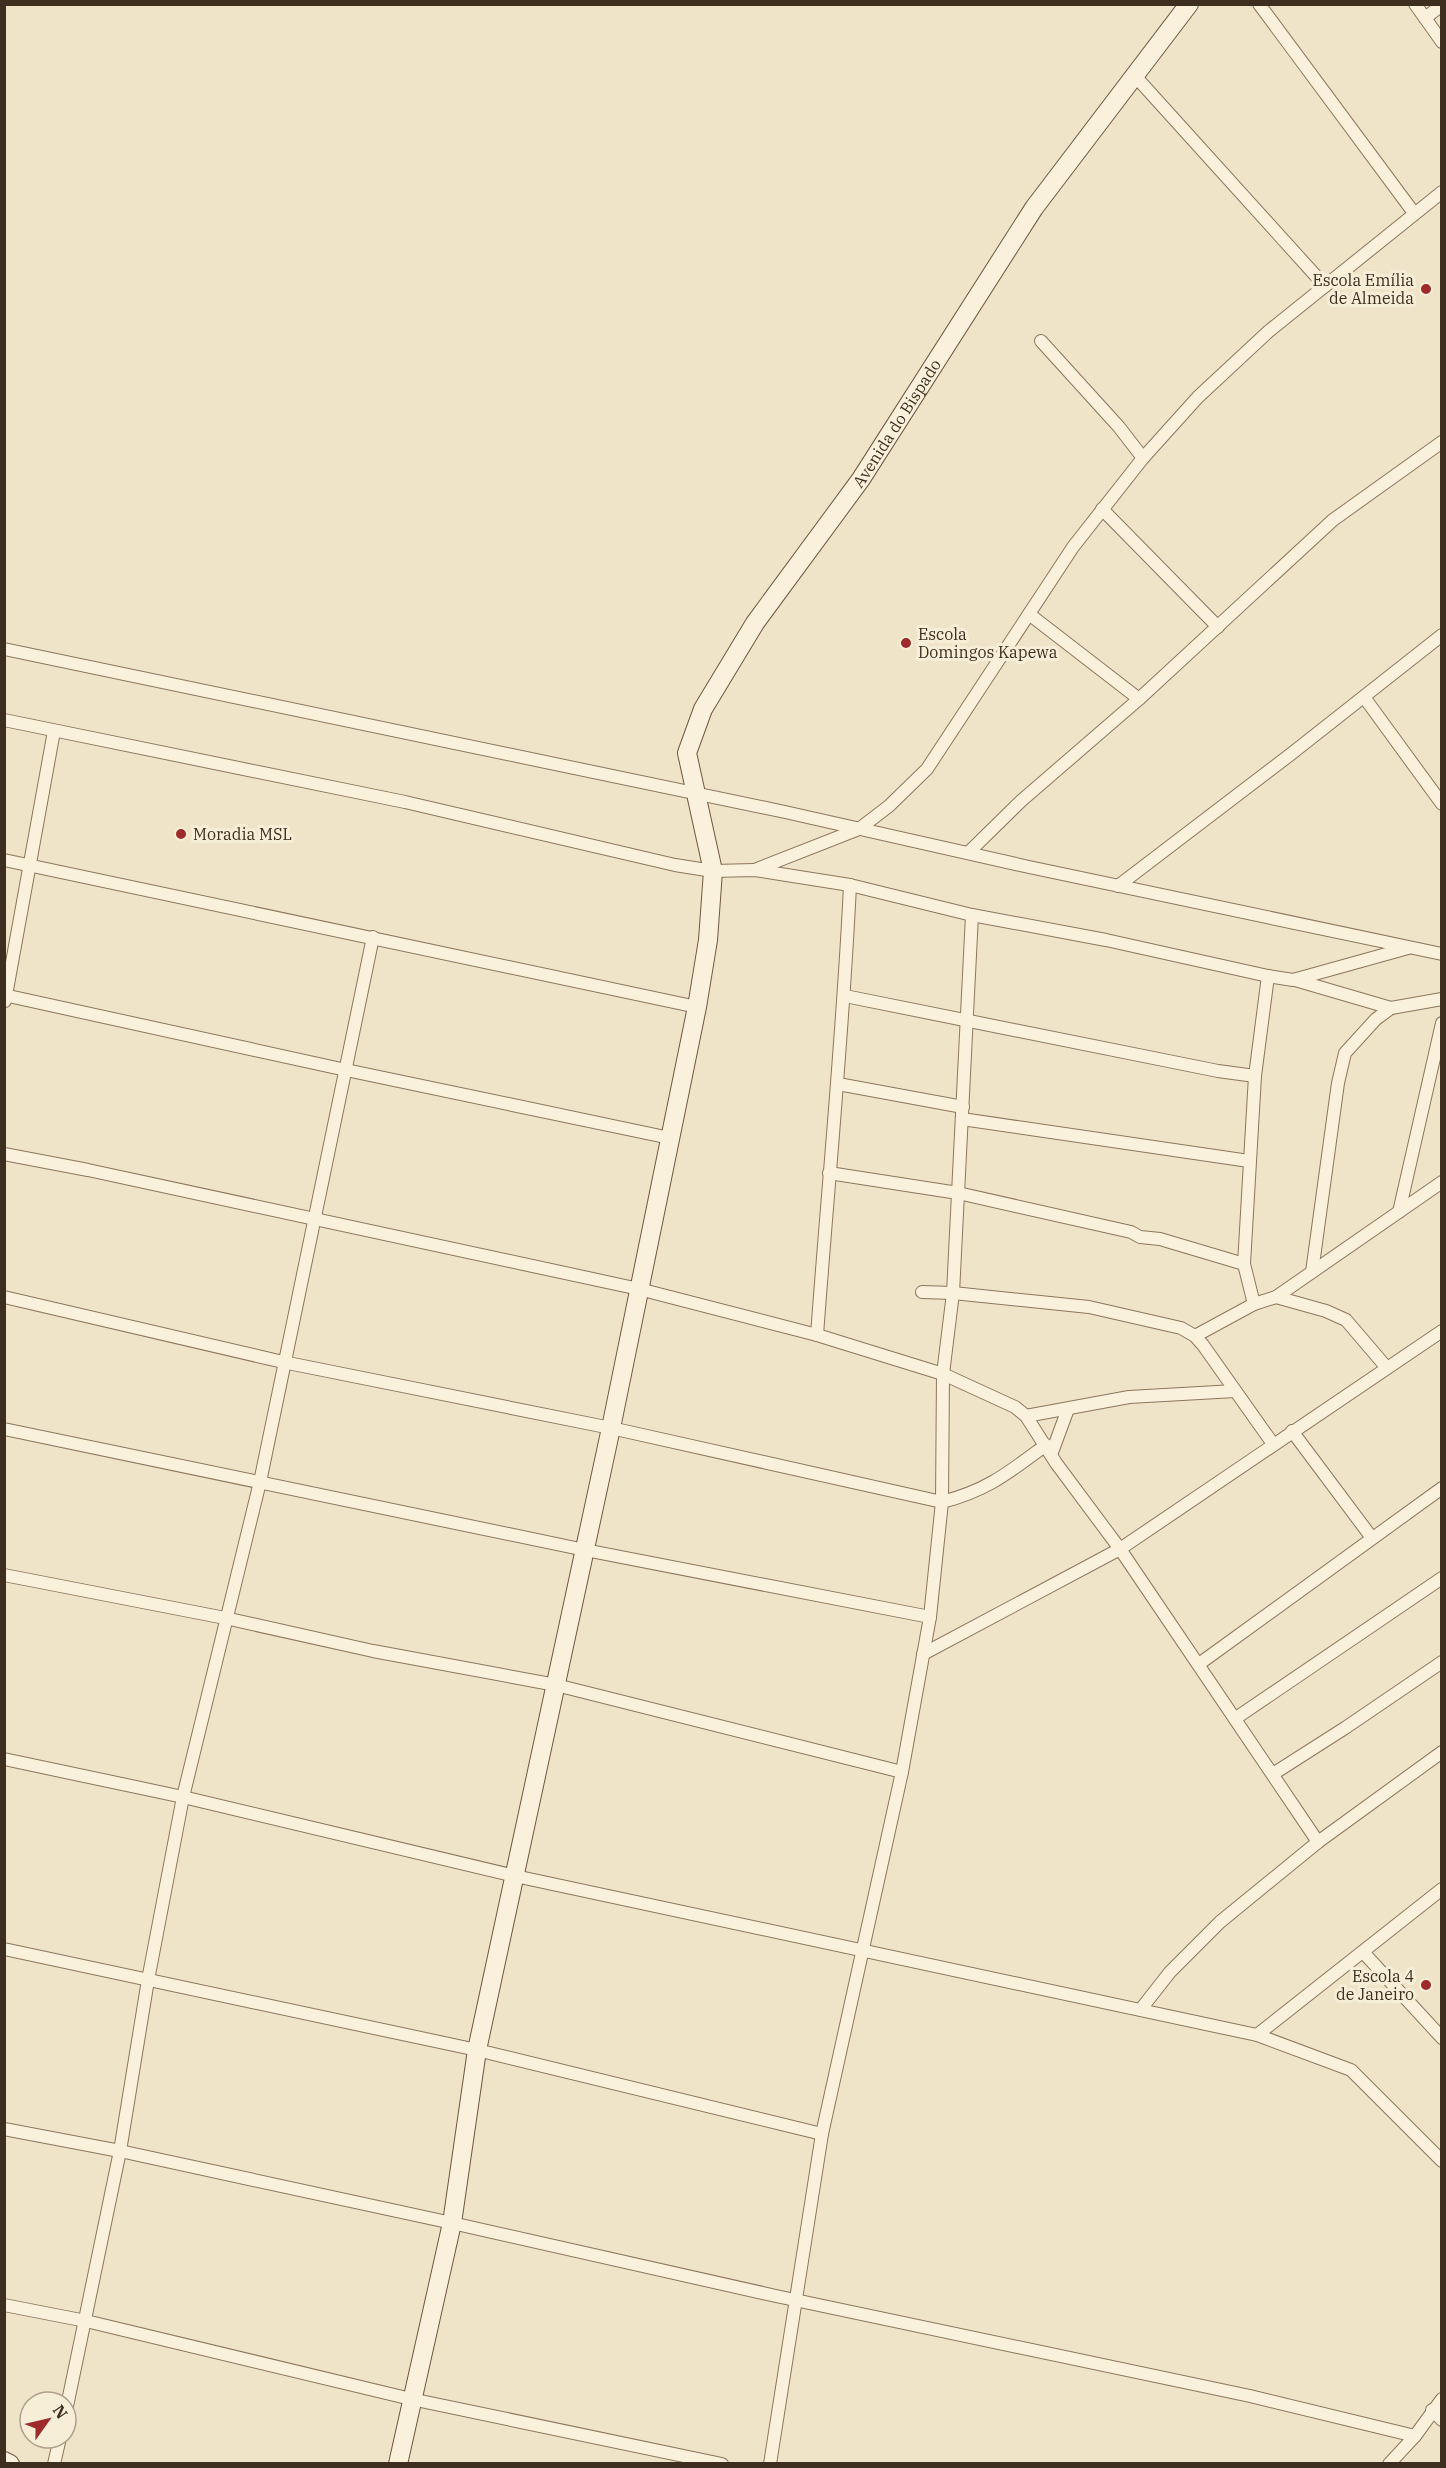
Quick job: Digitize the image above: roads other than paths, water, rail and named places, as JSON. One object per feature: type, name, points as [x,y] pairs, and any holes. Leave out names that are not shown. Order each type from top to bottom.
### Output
[{"type":"main road","name":"Avenida do Bispado","points":[[398,2463],[452,2223],[477,2050],[611,1428],[697,1007],[708,940],[713,871],[687,753],[703,709],[755,623],[861,479],[1034,208],[1189,4]]},
{"type":"main road","points":[[4,2461],[10,2463]]},
{"type":"street","points":[[1259,4],[1413,213]]},
{"type":"street","points":[[1415,4],[1442,42]]},
{"type":"street","points":[[1425,18],[1442,5]]},
{"type":"street","points":[[1136,76],[1325,286]]},
{"type":"street","points":[[755,870],[859,829],[889,806],[927,769],[1073,547],[1143,458],[1198,397],[1269,332],[1413,213],[1442,192]]},
{"type":"street","points":[[1041,341],[1119,427],[1143,458]]},
{"type":"street","points":[[968,854],[1057,768],[1139,699],[1333,520],[1442,442]]},
{"type":"street","points":[[1102,509],[1218,627]]},
{"type":"street","points":[[1029,614],[1139,699]]},
{"type":"street","points":[[1118,886],[1439,642]]},
{"type":"street","points":[[4,649],[696,793],[922,841],[968,854],[1442,954]]},
{"type":"street","points":[[1364,697],[1442,804]]},
{"type":"street","points":[[4,720],[405,802],[675,865],[713,871],[755,870],[850,885],[972,915],[1106,940],[1293,980],[1392,1008]]},
{"type":"street","points":[[54,731],[5,997],[670,1138]]},
{"type":"street","points":[[4,860],[697,1007]]},
{"type":"street","points":[[817,1335],[828,1173],[845,996],[850,885]]},
{"type":"street","points":[[770,2463],[822,2133],[902,1772],[930,1617],[942,1502],[943,1374],[953,1293],[972,915]]},
{"type":"street","points":[[71,2390],[120,2151],[148,1980],[183,1797],[260,1482],[283,1362],[316,1219],[373,937]]},
{"type":"street","points":[[1293,980],[1412,947]]},
{"type":"street","points":[[1254,1304],[1244,1264],[1255,1076],[1268,976]]},
{"type":"street","points":[[845,996],[1218,1071],[1255,1076]]},
{"type":"street","points":[[1312,1272],[1338,1083],[1346,1053],[1376,1018],[1392,1008],[1442,999]]},
{"type":"street","points":[[1399,1212],[1442,1023]]},
{"type":"street","points":[[838,1084],[962,1113],[1249,1161]]},
{"type":"street","points":[[4,1154],[639,1289],[817,1335],[943,1374],[1015,1407],[1026,1416],[1119,1549],[1236,1718],[1318,1842]]},
{"type":"street","points":[[828,1173],[958,1193],[1131,1232],[1140,1237],[1160,1239],[1244,1264]]},
{"type":"street","points":[[1195,1336],[1254,1304],[1276,1297],[1442,1182]]},
{"type":"street","points":[[922,1292],[1089,1307],[1159,1321],[1181,1328],[1195,1336],[1273,1444]]},
{"type":"street","points":[[4,1297],[283,1362],[611,1428],[942,1502],[972,1494],[1048,1450],[1068,1409]]},
{"type":"street","points":[[1276,1297],[1326,1311],[1346,1320],[1388,1368]]},
{"type":"street","points":[[923,1654],[1119,1549],[1442,1331]]},
{"type":"street","points":[[1026,1416],[1129,1397],[1235,1391]]},
{"type":"street","points":[[4,1429],[585,1550],[930,1617]]},
{"type":"street","points":[[1292,1431],[1372,1538]]},
{"type":"street","points":[[1198,1664],[1442,1488]]},
{"type":"street","points":[[4,1575],[225,1618],[374,1651],[556,1684],[902,1772]]},
{"type":"street","points":[[1236,1718],[1442,1578]]},
{"type":"street","points":[[1273,1774],[1442,1662]]},
{"type":"street","points":[[1141,2009],[1170,1972],[1220,1922],[1318,1842],[1442,1752]]},
{"type":"street","points":[[4,1759],[183,1797],[515,1876],[1257,2035],[1351,2070],[1442,2161]]},
{"type":"street","points":[[1257,2035],[1442,1889]]},
{"type":"street","points":[[4,1949],[477,2050],[822,2133]]},
{"type":"street","points":[[1363,1952],[1442,2038]]},
{"type":"street","points":[[4,2129],[120,2151],[797,2300],[1250,2396],[1415,2436]]},
{"type":"street","points":[[4,2305],[86,2321],[411,2399],[722,2463]]},
{"type":"street","points":[[1389,2463],[1415,2436],[1442,2399]]},
{"type":"street","points":[[1432,2410],[1442,2420]]},
{"type":"place","name":"Escola Emília de Almeida","points":[[1426,289]]},
{"type":"place","name":"Escola Domingos Kapewa","points":[[906,643]]},
{"type":"place","name":"Moradia MSL","points":[[181,834]]},
{"type":"place","name":"Escola 4 de Janeiro","points":[[1426,1985]]}]
